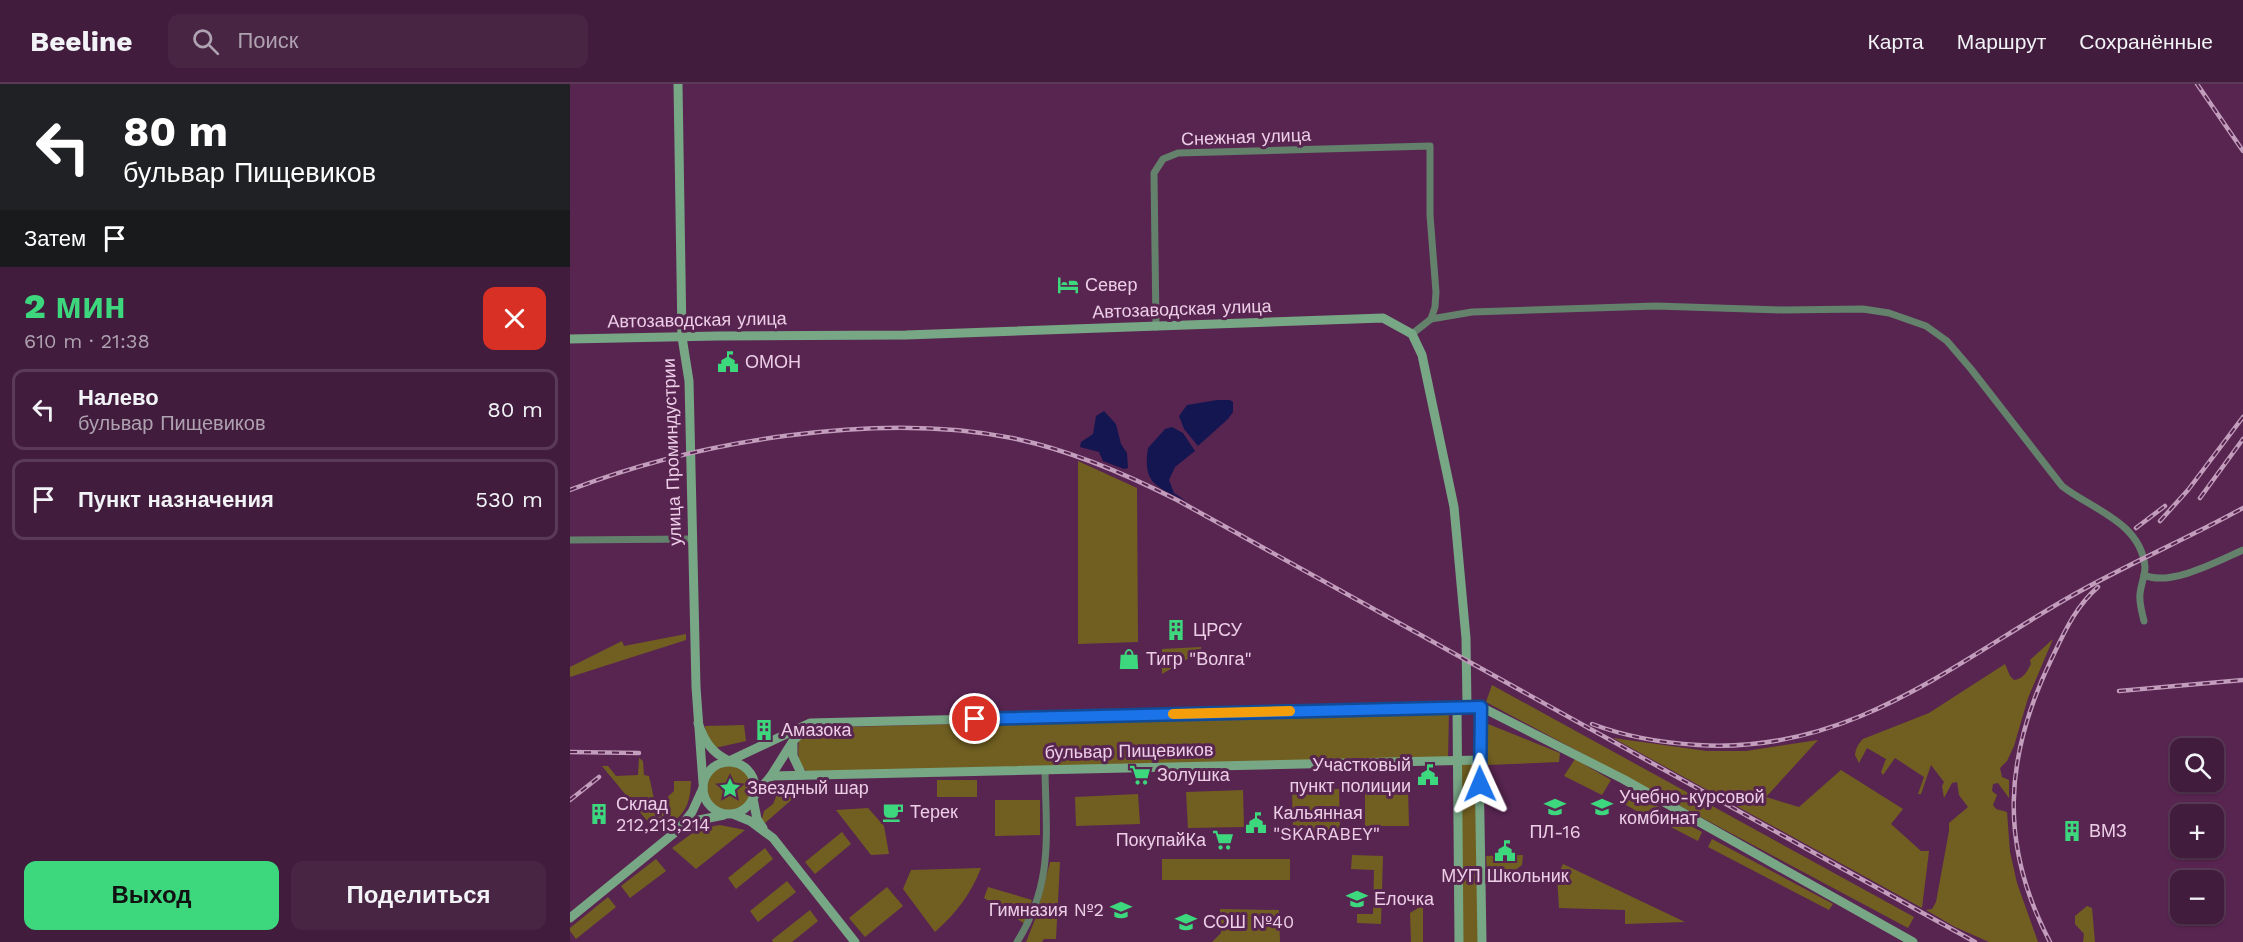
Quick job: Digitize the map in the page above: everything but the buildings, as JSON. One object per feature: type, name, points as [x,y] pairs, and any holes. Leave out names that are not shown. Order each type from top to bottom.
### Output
[{"type":"main road","name":"улица Проминдустрии","points":[[678,84],[682,336],[689,381],[698,723],[703,786]]},
{"type":"main road","name":"Автозаводская улица","points":[[570,339],[906,335],[1383,318],[1412,334]]},
{"type":"main road","points":[[1412,334],[1422,356],[1454,507],[1466,638],[1457,760],[1459,942]]},
{"type":"main road","points":[[1482,942],[1479,759],[1481,707],[1623,779],[1913,942]]},
{"type":"main road","name":"бульвар Пищевиков","points":[[570,918],[678,830],[692,812],[709,771],[714,766],[810,723],[1481,707]]},
{"type":"main road","points":[[698,723],[709,747],[717,754],[729,761],[737,762],[750,772],[756,787],[754,797],[757,819],[855,942]]},
{"type":"main road","points":[[771,776],[793,741],[810,723]]},
{"type":"main road","points":[[793,741],[793,756],[802,775]]},
{"type":"main road","name":"бульвар Пищевиков","points":[[678,830],[699,820],[745,809],[771,776],[1479,759]]},
{"type":"main road","points":[[703,786],[707,803],[719,812],[750,821],[766,832]]},
{"type":"street","name":"Снежная улица","points":[[1156,327],[1154,173],[1163,159],[1178,153],[1430,146],[1430,215],[1436,292],[1431,319]]},
{"type":"street","points":[[1412,334],[1431,319],[1472,312],[1656,306],[1783,310],[1863,309],[1889,313],[1916,321],[1938,334],[1963,359],[2062,486],[2085,502],[2109,514],[2125,528],[2142,553],[2144,575],[2140,598],[2144,621]]},
{"type":"street","points":[[570,540],[692,539]]},
{"type":"street","points":[[2144,575],[2159,579],[2181,574],[2243,550]]},
{"type":"street","points":[[1017,942],[1027,927],[1043,882],[1046,858],[1045,770]]},
{"type":"shaded area","points":[[1217,400],[1233,402],[1233,412],[1198,446],[1184,429],[1179,416],[1187,405]]},
{"type":"shaded area","points":[[1104,411],[1116,424],[1121,444],[1127,453],[1128,468],[1124,469],[1103,461],[1099,452],[1080,447],[1081,442],[1093,434],[1096,416]]},
{"type":"shaded area","points":[[1172,427],[1183,433],[1195,451],[1175,467],[1169,480],[1174,493],[1186,501],[1160,488],[1154,483],[1147,470],[1148,448],[1165,429]]},
{"type":"shaded area","points":[[1078,461],[1137,488],[1138,642],[1078,644]]},
{"type":"shaded area","points":[[686,634],[686,640],[570,677],[570,667],[622,641],[624,646]]},
{"type":"shaded area","points":[[2053,639],[2028,698],[2014,746],[2007,761],[2000,768],[2002,777],[2009,780],[2009,798],[1998,783],[1993,784],[1992,791],[1997,795],[1993,805],[1996,809],[2007,812],[2010,852],[2017,883],[2038,942],[1989,942],[1955,927],[1926,910],[1932,909],[1936,902],[1949,823],[1968,807],[1959,795],[1957,782],[1952,783],[1944,798],[1942,786],[1944,782],[1931,765],[1921,794],[1918,794],[1924,777],[1895,758],[1883,775],[1881,772],[1886,759],[1867,748],[1859,763],[1855,753],[1863,739],[1929,713],[2005,664],[2014,680],[2020,678],[2031,664],[2030,660]]},
{"type":"shaded area","points":[[1201,647],[1201,651],[1162,674],[1162,649]]},
{"type":"shaded area","points":[[1492,685],[1914,917],[1908,928],[1486,702]]},
{"type":"shaded area","points":[[1449,710],[1448,759],[808,772],[801,765],[798,753],[799,739],[812,728]]},
{"type":"shaded area","points":[[1488,724],[1560,753],[1559,762],[1487,765]]},
{"type":"shaded area","points":[[744,725],[746,741],[715,748],[706,741],[705,726]]},
{"type":"shaded area","points":[[1613,738],[1707,751],[1746,751],[1818,740],[1766,797],[1799,807],[1841,770],[1903,809],[1891,824],[1921,851],[1929,851],[1922,908]]},
{"type":"shaded area","points":[[639,758],[643,761],[644,775],[649,776],[656,808],[674,791],[674,781],[691,781],[689,800],[683,812],[658,834],[602,766],[608,766],[616,776],[638,775]]},
{"type":"shaded area","points":[[1575,759],[1611,780],[1602,795],[1564,776]]},
{"type":"shaded area","points":[[1461,764],[1477,764],[1479,942],[1463,942]]},
{"type":"shaded area","points":[[729,766],[745,772],[751,788],[745,804],[729,810],[713,804],[707,788],[713,772]]},
{"type":"shaded area","points":[[937,780],[977,780],[977,797],[937,797]]},
{"type":"shaded area","points":[[781,785],[802,785],[805,788],[765,823],[762,819],[764,811],[773,804]]},
{"type":"shaded area","points":[[1365,788],[1408,788],[1409,826],[1365,826]]},
{"type":"shaded area","points":[[1626,788],[1661,808],[1654,821],[1619,801]]},
{"type":"shaded area","points":[[1339,789],[1340,830],[1293,831],[1292,790]]},
{"type":"shaded area","points":[[1243,790],[1244,827],[1188,828],[1186,792]]},
{"type":"shaded area","points":[[1138,794],[1140,824],[1076,826],[1075,797]]},
{"type":"shaded area","points":[[995,800],[1040,800],[1040,835],[995,836]]},
{"type":"shaded area","points":[[868,808],[884,826],[889,854],[871,855],[836,810]]},
{"type":"shaded area","points":[[1665,813],[1702,832],[1698,841],[1661,822]]},
{"type":"shaded area","points":[[720,825],[745,830],[696,869],[672,848],[698,829]]},
{"type":"shaded area","points":[[842,832],[851,844],[815,874],[805,862]]},
{"type":"shaded area","points":[[1712,839],[1833,904],[1829,910],[1708,847]]},
{"type":"shaded area","points":[[765,848],[773,859],[736,889],[728,878]]},
{"type":"shaded area","points":[[1352,855],[1383,856],[1381,924],[1357,923],[1357,914],[1373,914],[1374,870],[1351,869]]},
{"type":"shaded area","points":[[1523,855],[1522,865],[1514,871],[1487,872],[1486,856]]},
{"type":"shaded area","points":[[656,859],[666,871],[630,898],[621,886]]},
{"type":"shaded area","points":[[1162,859],[1290,859],[1290,880],[1162,880]]},
{"type":"shaded area","points":[[1050,862],[1060,862],[1056,939],[1026,942],[1036,917]]},
{"type":"shaded area","points":[[1563,864],[1685,922],[1625,924],[1625,910],[1559,908],[1557,877]]},
{"type":"shaded area","points":[[981,868],[962,903],[935,932],[903,889],[911,870]]},
{"type":"shaded area","points":[[787,881],[796,892],[758,922],[750,911]]},
{"type":"shaded area","points":[[887,887],[903,906],[865,937],[849,918]]},
{"type":"shaded area","points":[[988,887],[1032,900],[1025,924],[984,898]]},
{"type":"shaded area","points":[[608,897],[616,907],[576,939],[570,928]]},
{"type":"shaded area","points":[[1423,905],[1423,942],[1411,942],[1410,913]]},
{"type":"shaded area","points":[[2087,906],[2092,908],[2095,942],[2083,942],[2084,934],[2075,924],[2075,916]]},
{"type":"shaded area","points":[[1220,909],[1279,910],[1280,942],[1212,942],[1221,933]]},
{"type":"shaded area","points":[[810,910],[818,921],[792,942],[773,942],[772,940]]},
{"type":"railway","points":[[2197,84],[2243,151]]},
{"type":"railway","points":[[2160,521],[2188,490],[2243,417]]},
{"type":"railway","points":[[570,490],[673,457],[730,445],[846,430],[904,428],[960,430],[1012,438],[1055,449],[1117,472],[1177,500],[1975,942]]},
{"type":"railway","points":[[2200,498],[2243,439]]},
{"type":"railway","points":[[2136,528],[2165,506]]},
{"type":"railway","points":[[1592,724],[1645,739],[1698,745],[1751,744],[1801,736],[1848,721],[1892,702],[2066,599],[2243,508]]},
{"type":"railway","points":[[2050,942],[2033,906],[2022,871],[2016,836],[2014,801],[2017,767],[2024,732],[2035,696],[2051,660],[2076,612],[2098,587]]},
{"type":"railway","points":[[2119,691],[2243,680]]},
{"type":"railway","points":[[570,752],[639,753]]},
{"type":"railway","points":[[570,800],[599,777]]},
{"type":"slow traffic","points":[[1173,714],[1290,711]]},
{"type":"place","name":"Север","points":[[1068,285]]},
{"type":"place","name":"ОМОН","points":[[728,362]]},
{"type":"place","name":"ЦРСУ","points":[[1176,630]]},
{"type":"place","name":"Тигр \"Волга\"","points":[[1129,659]]},
{"type":"place","name":"Амазока","points":[[764,730]]},
{"type":"place","name":"Золушка","points":[[1140,775]]},
{"type":"place","name":"Участковый пункт полиции","points":[[1428,775]]},
{"type":"place","name":"Звездный шар","points":[[730,788]]},
{"type":"place","name":"ПЛ-16","points":[[1555,807]]},
{"type":"place","name":"Учебно-курсовой комбинат","points":[[1602,807]]},
{"type":"place","name":"Терек","points":[[893,812]]},
{"type":"place","name":"Склад 212,213,214","points":[[599,814]]},
{"type":"place","name":"Кальянная \"SKARABEY\"","points":[[1256,823]]},
{"type":"place","name":"ВМЗ","points":[[2072,831]]},
{"type":"place","name":"ПокупайКа","points":[[1223,840]]},
{"type":"place","name":"МУП Школьник","points":[[1505,851]]},
{"type":"place","name":"Елочка","points":[[1357,899]]},
{"type":"place","name":"Гимназия №2","points":[[1121,910]]},
{"type":"place","name":"СОШ №40","points":[[1186,922]]},
{"type":"route","points":[[975,719],[1481,707],[1480,784]]}]
